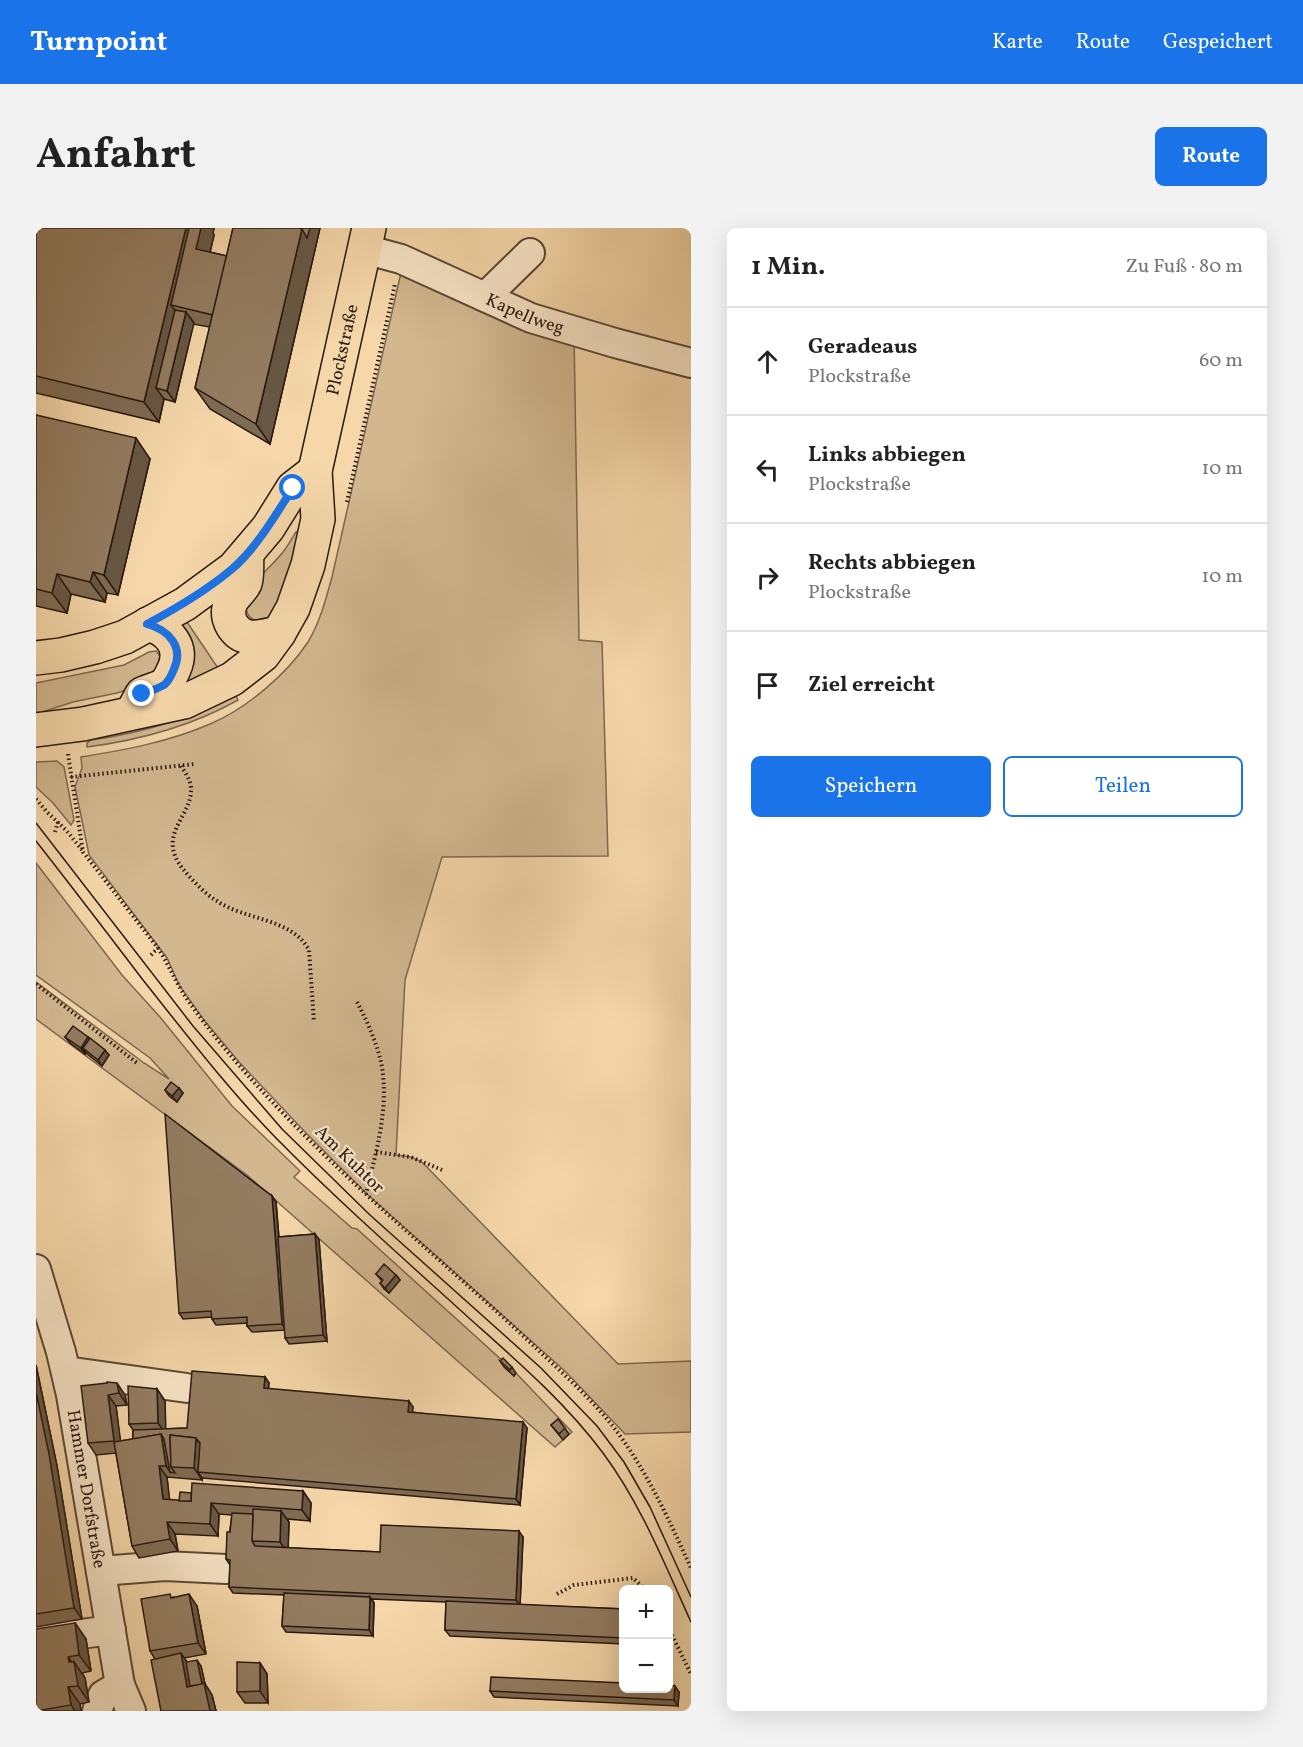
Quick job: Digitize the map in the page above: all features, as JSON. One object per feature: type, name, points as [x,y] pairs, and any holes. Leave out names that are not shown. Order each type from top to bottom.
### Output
[{"type":"main road","name":"Plockstraße","points":[[50,728],[132,714],[184,702],[232,679],[263,655],[279,633],[293,608],[308,565],[318,519],[315,471],[367,238]]},
{"type":"main road","points":[[44,661],[125,637],[185,604],[234,568],[268,528],[293,488],[315,471]]},
{"type":"main road","points":[[247,552],[245,583],[230,603],[229,619],[235,631],[248,638],[279,633]]},
{"type":"main road","points":[[132,714],[142,694],[164,685],[178,659],[175,642],[170,636],[159,627],[147,624]]},
{"type":"street","name":"Kapellweg","points":[[367,238],[401,259],[531,318],[691,363]]},
{"type":"street","points":[[485,297],[530,253]]},
{"type":"street","name":"Hammer Dorfstraße","points":[[37,1278],[66,1371],[120,1685],[131,1711]]},
{"type":"street","points":[[66,1371],[187,1388]]},
{"type":"street","points":[[101,1571],[165,1566],[226,1569]]},
{"type":"street","points":[[36,1641],[111,1630]]},
{"type":"street","points":[[97,1711],[103,1695],[120,1685]]},
{"type":"path","name":"Am Kuhtor","points":[[50,728],[71,777],[83,852],[158,948],[187,999],[238,1064],[304,1134],[366,1195],[577,1386],[599,1410],[636,1458],[691,1568]]},
{"type":"path","points":[[71,777],[195,764]]},
{"type":"path","points":[[181,766],[189,779],[191,788],[190,796],[173,836],[173,849],[183,869],[217,902],[285,928],[304,940],[309,950],[314,1022]]},
{"type":"path","points":[[36,799],[83,852]]},
{"type":"path","points":[[55,832],[58,822]]},
{"type":"path","points":[[151,955],[158,948]]},
{"type":"path","points":[[36,984],[137,1063]]},
{"type":"path","points":[[357,1002],[369,1024],[382,1065],[383,1103],[376,1152],[366,1195]]},
{"type":"path","points":[[376,1152],[411,1157],[442,1170]]},
{"type":"path","points":[[557,1594],[574,1585],[633,1578],[641,1585]]},
{"type":"path","points":[[673,1636],[691,1674]]},
{"type":"shaded area","points":[[402,268],[574,333],[579,640],[602,642],[608,856],[442,857],[405,980],[396,1155],[411,1157],[422,1162],[618,1364],[691,1361],[691,1432],[625,1434],[566,1372],[368,1195],[239,1062],[204,1020],[179,985],[167,958],[89,855],[75,787],[82,768],[81,757],[163,741],[224,717],[265,689],[289,666],[308,642],[322,610],[332,577]]},
{"type":"shaded area","points":[[299,531],[301,532],[281,595],[272,615],[261,621],[251,618],[246,610],[248,594]]},
{"type":"shaded area","points":[[187,622],[218,668],[180,687],[181,625]]},
{"type":"shaded area","points":[[156,651],[161,663],[158,670],[138,686],[36,714],[36,683],[124,665],[149,652]]},
{"type":"shaded area","points":[[235,694],[238,700],[165,731],[87,747],[87,743],[91,740],[165,724],[201,711]]},
{"type":"shaded area","points":[[57,761],[64,767],[74,820],[71,825],[36,787],[36,762]]},
{"type":"shaded area","points":[[36,863],[122,975],[160,1017],[232,1106],[300,1171],[294,1177],[352,1228],[357,1229],[516,1373],[572,1432],[555,1447],[247,1175],[36,1019],[36,982],[144,1063],[169,1079],[150,1058],[36,975]]},
{"type":"building","points":[[36,228],[186,228],[144,402],[36,376]]},
{"type":"building","points":[[189,228],[201,228],[196,249],[227,256],[213,315],[171,305]]},
{"type":"building","points":[[233,228],[302,229],[256,424],[195,388]]},
{"type":"building","points":[[299,228],[310,228],[307,238],[302,229]]},
{"type":"building","points":[[175,310],[186,312],[167,391],[156,388]]},
{"type":"building","points":[[36,415],[136,438],[104,575],[93,572],[90,582],[57,574],[52,593],[36,589]]},
{"type":"building","points":[[73,1026],[88,1037],[81,1048],[65,1037]]},
{"type":"building","points":[[90,1038],[105,1050],[98,1060],[83,1048]]},
{"type":"building","points":[[171,1082],[179,1088],[172,1096],[165,1090]]},
{"type":"building","points":[[165,1114],[272,1196],[282,1324],[247,1326],[247,1317],[212,1319],[211,1311],[179,1313]]},
{"type":"building","points":[[315,1234],[323,1335],[285,1338],[278,1237]]},
{"type":"building","points":[[384,1264],[396,1275],[385,1288],[380,1283],[383,1280],[376,1274]]},
{"type":"building","points":[[503,1358],[512,1367],[510,1370],[500,1361]]},
{"type":"building","points":[[192,1371],[265,1377],[264,1388],[409,1401],[408,1412],[523,1422],[516,1499],[198,1472],[200,1443],[196,1438],[170,1435],[171,1467],[175,1473],[170,1472],[161,1434],[133,1439],[133,1430],[187,1428]]},
{"type":"building","points":[[107,1382],[117,1383],[119,1393],[108,1395],[114,1441],[88,1443],[81,1386]]},
{"type":"building","points":[[128,1386],[157,1389],[158,1423],[129,1424]]},
{"type":"building","points":[[36,1392],[49,1454],[74,1608],[36,1614]]},
{"type":"building","points":[[558,1419],[565,1428],[559,1434],[551,1425]]},
{"type":"building","points":[[161,1434],[166,1466],[159,1466],[163,1499],[191,1501],[192,1483],[303,1491],[302,1510],[211,1503],[210,1524],[167,1522],[170,1539],[132,1546],[114,1442]]},
{"type":"building","points":[[170,1435],[196,1438],[194,1468],[171,1467]]},
{"type":"building","points":[[180,1492],[191,1493],[191,1501],[179,1501]]},
{"type":"building","points":[[253,1509],[281,1511],[280,1542],[252,1541]]},
{"type":"building","points":[[232,1513],[253,1514],[252,1541],[255,1546],[380,1552],[381,1525],[519,1531],[516,1600],[229,1587],[230,1560],[226,1559],[227,1532],[230,1532]]},
{"type":"building","points":[[284,1593],[370,1597],[369,1630],[282,1626]]},
{"type":"building","points":[[170,1594],[171,1598],[189,1594],[198,1643],[150,1651],[141,1599]]},
{"type":"building","points":[[446,1601],[619,1609],[619,1638],[445,1630]]},
{"type":"building","points":[[75,1623],[79,1655],[68,1657],[69,1662],[74,1662],[78,1686],[68,1687],[71,1705],[36,1711],[36,1629]]},
{"type":"building","points":[[181,1653],[187,1687],[204,1683],[210,1711],[161,1711],[151,1660]]},
{"type":"building","points":[[197,1660],[202,1684],[190,1686],[186,1662]]},
{"type":"building","points":[[237,1662],[260,1663],[260,1691],[237,1692]]},
{"type":"building","points":[[491,1677],[619,1683],[619,1693],[673,1693],[673,1686],[675,1686],[674,1700],[490,1691]]},
{"type":"tram line","points":[[36,823],[193,1026],[282,1129],[370,1215],[541,1368],[597,1426],[624,1462],[650,1507],[691,1597]]},
{"type":"tram line","points":[[36,841],[175,1021],[258,1119],[347,1207],[539,1382],[573,1416],[603,1453],[629,1493],[662,1557],[691,1622]]},
{"type":"route","points":[[142,694],[164,685],[178,659],[175,642],[170,636],[159,627],[147,624],[185,604],[234,568],[268,528],[293,488]]}]
